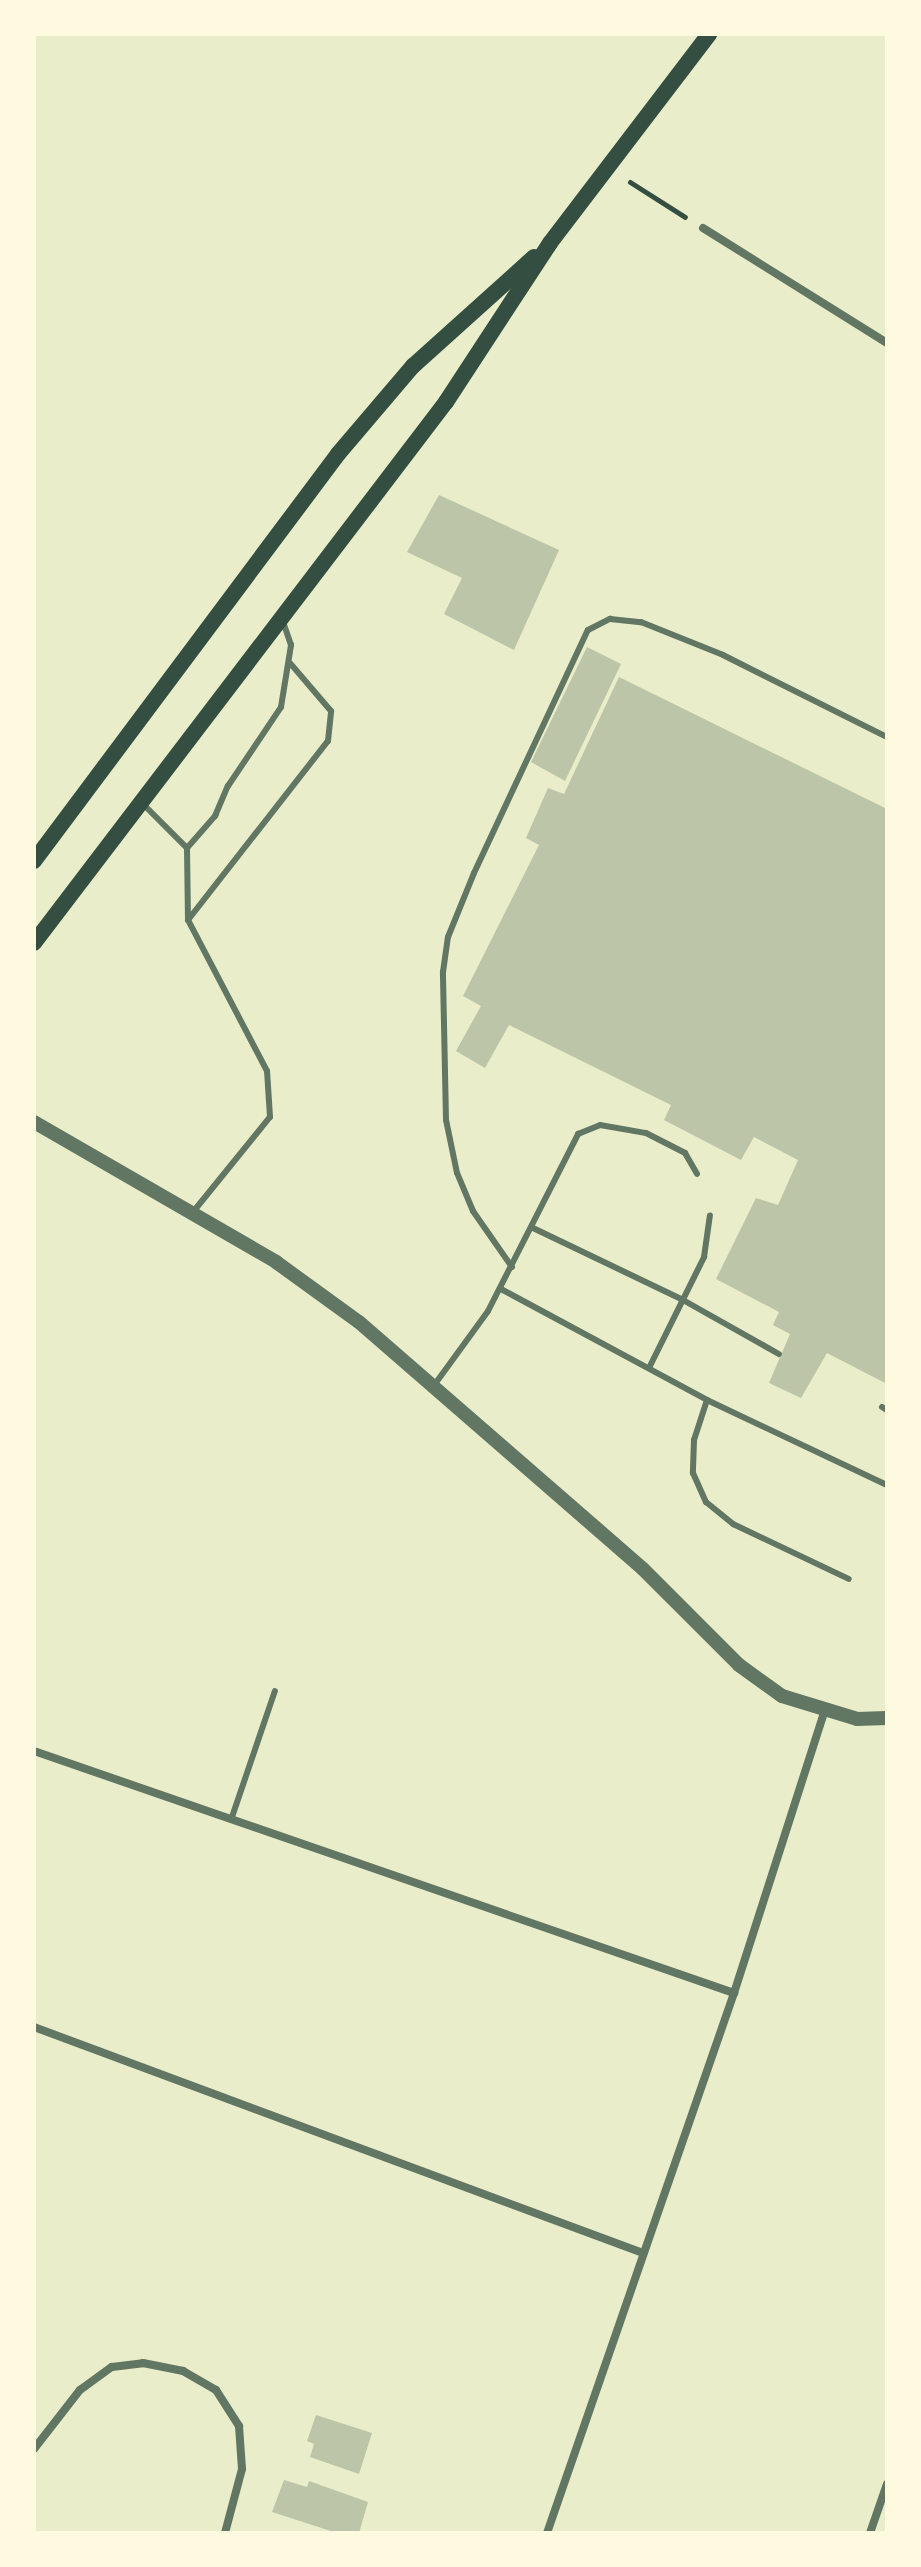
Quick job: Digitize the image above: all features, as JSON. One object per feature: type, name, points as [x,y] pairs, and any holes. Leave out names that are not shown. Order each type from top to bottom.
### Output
[{"type":"main road","points":[[34,943],[283,621],[446,402],[550,243],[610,169],[709,34]]},
{"type":"main road","points":[[34,861],[338,454],[413,366],[550,243]]},
{"type":"street","points":[[703,228],[887,343]]},
{"type":"street","points":[[34,1122],[68,1146],[193,1212],[300,1279],[435,1384],[474,1426],[643,1569],[739,1665],[782,1696],[857,1719],[887,1718]]},
{"type":"street","points":[[547,2533],[640,2252],[734,1993],[825,1710]]},
{"type":"street","points":[[34,1751],[734,1993]]},
{"type":"street","points":[[34,2027],[640,2252]]},
{"type":"street","points":[[34,2449],[80,2390],[112,2367],[143,2363],[193,2375],[216,2390],[239,2426],[242,2469],[225,2533]]},
{"type":"street","points":[[870,2533],[887,2484]]},
{"type":"lane","points":[[512,1267],[473,1211],[457,1173],[446,1120],[443,972],[448,937],[474,873],[588,630],[610,619],[641,622],[723,655],[887,737]]},
{"type":"lane","points":[[193,1212],[270,1117],[267,1071],[188,920],[187,848],[215,816],[228,786],[281,707],[291,645],[283,621]]},
{"type":"lane","points":[[188,920],[328,741],[331,711],[290,662]]},
{"type":"lane","points":[[143,804],[187,848]]},
{"type":"lane","points":[[435,1384],[501,1289],[578,1134],[600,1125],[646,1133],[685,1153],[697,1174]]},
{"type":"lane","points":[[650,1366],[704,1257],[710,1215]]},
{"type":"lane","points":[[533,1228],[683,1300],[779,1354]]},
{"type":"lane","points":[[501,1289],[650,1366],[707,1400],[887,1485]]},
{"type":"lane","points":[[707,1400],[694,1440],[693,1473],[706,1502],[733,1524],[849,1579]]},
{"type":"lane","points":[[232,1817],[275,1691]]},
{"type":"path","points":[[610,169],[703,228]]},
{"type":"building","points":[[439,495],[559,550],[514,650],[444,614],[462,578],[407,552]]},
{"type":"building","points":[[587,647],[621,664],[565,781],[531,762]]},
{"type":"building","points":[[619,677],[887,809],[887,1384],[827,1353],[801,1398],[769,1383],[790,1334],[773,1325],[779,1312],[716,1279],[756,1198],[778,1205],[798,1160],[754,1137],[741,1160],[664,1120],[671,1105],[509,1025],[485,1068],[456,1051],[481,1006],[463,996],[539,845],[526,838],[548,788],[564,794]]},
{"type":"building","points":[[316,2415],[372,2433],[359,2474],[310,2457],[314,2444],[307,2441]]},
{"type":"building","points":[[284,2480],[307,2487],[309,2481],[368,2502],[359,2533],[337,2533],[272,2512]]}]
